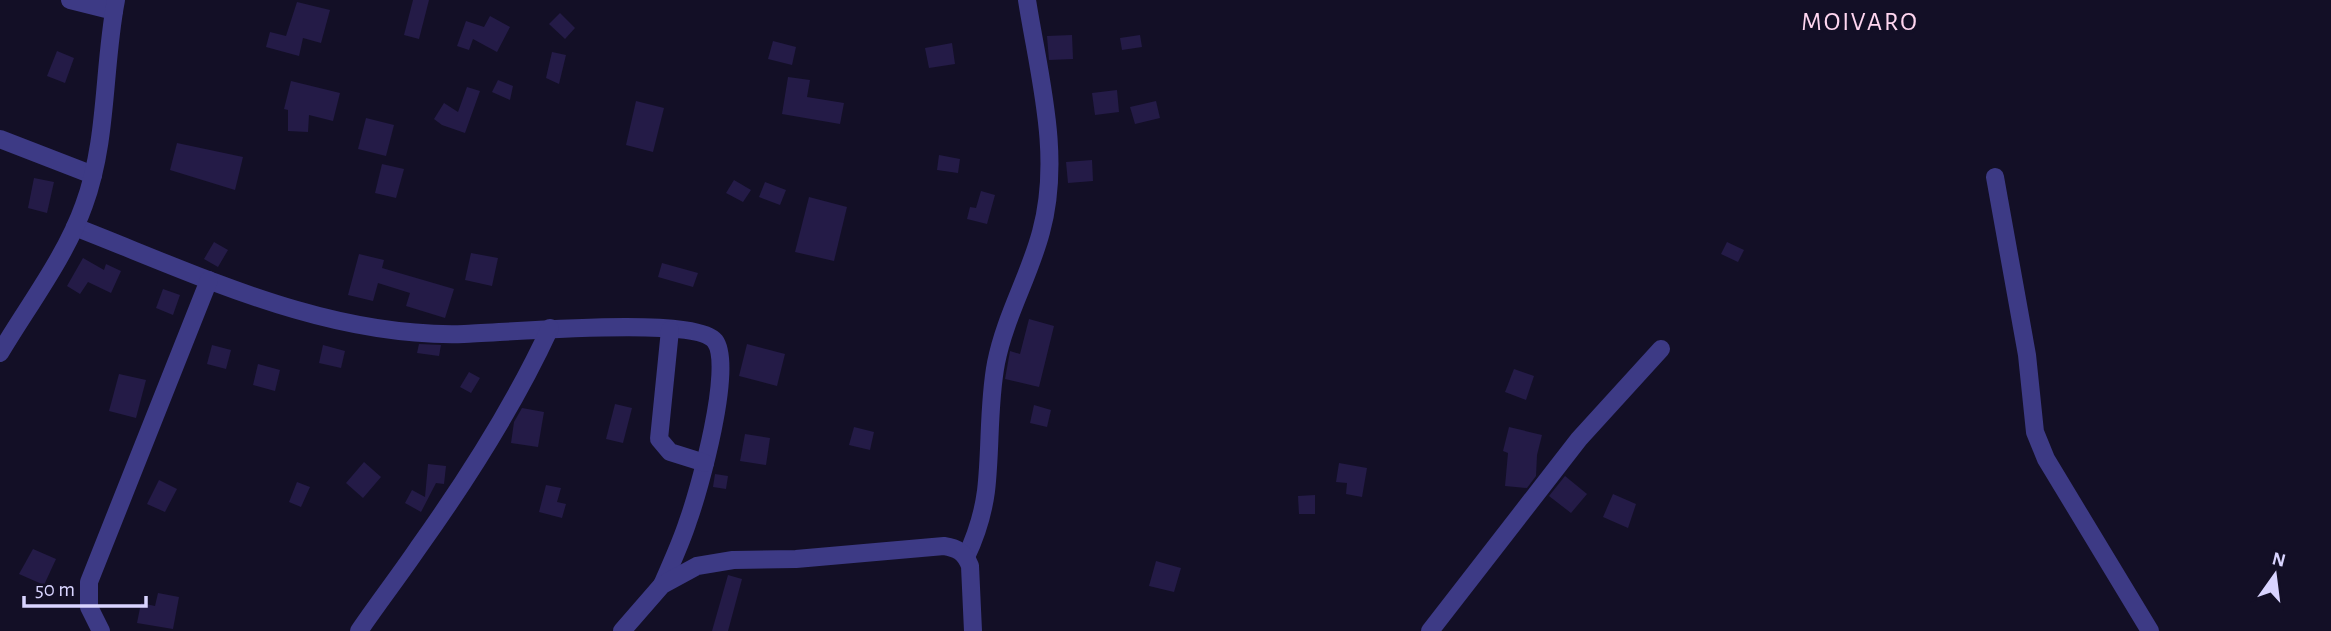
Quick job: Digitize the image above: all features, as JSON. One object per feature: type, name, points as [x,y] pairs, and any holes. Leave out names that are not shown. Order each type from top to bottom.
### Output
[{"type":"street","points":[[0,353],[75,227],[93,175],[115,6],[70,0]]},
{"type":"street","points":[[967,557],[976,535],[986,492],[996,363],[1010,313],[1041,234],[1047,207],[1047,121],[1042,77],[1027,0]]},
{"type":"street","points":[[0,139],[93,175]]},
{"type":"street","points":[[1995,177],[2026,355],[2035,432],[2046,458],[2150,631]]},
{"type":"street","points":[[75,227],[209,280],[329,320],[377,329],[419,334],[550,328],[702,333],[715,342],[719,349],[719,386],[705,463],[688,521],[662,585]]},
{"type":"street","points":[[101,631],[89,607],[89,583],[209,280]]},
{"type":"street","points":[[359,631],[420,546],[504,418],[550,328]]},
{"type":"street","points":[[670,330],[659,439],[670,452],[705,463]]},
{"type":"street","points":[[1430,631],[1579,439],[1661,349]]},
{"type":"street","points":[[622,631],[662,585],[697,566],[733,560],[796,559],[944,546],[961,551],[967,557],[971,575],[973,631]]},
{"type":"building","points":[[413,0],[429,0],[419,39],[404,35]]},
{"type":"building","points":[[297,2],[330,10],[321,43],[303,38],[299,56],[266,47],[270,32],[286,36]]},
{"type":"building","points":[[560,13],[575,28],[565,39],[549,24]]},
{"type":"building","points":[[490,16],[510,27],[497,52],[473,39],[469,50],[457,46],[466,21],[484,27]]},
{"type":"building","points":[[1072,35],[1073,59],[1049,60],[1047,36]]},
{"type":"building","points":[[1140,35],[1142,47],[1122,50],[1120,38]]},
{"type":"building","points":[[773,41],[796,47],[792,65],[768,59]]},
{"type":"building","points":[[952,43],[955,64],[929,68],[925,48]]},
{"type":"building","points":[[57,51],[74,58],[65,83],[47,76]]},
{"type":"building","points":[[552,52],[566,55],[559,84],[546,78]]},
{"type":"building","points":[[788,77],[810,80],[807,97],[844,103],[840,124],[782,114]]},
{"type":"building","points":[[498,80],[513,86],[510,100],[492,92]]},
{"type":"building","points":[[291,81],[340,93],[333,121],[309,115],[308,132],[288,131],[288,110],[284,109]]},
{"type":"building","points":[[467,87],[480,91],[465,133],[442,125],[434,119],[444,103],[458,112]]},
{"type":"building","points":[[1117,90],[1119,112],[1095,115],[1092,93]]},
{"type":"building","points":[[636,101],[664,108],[653,152],[626,145]]},
{"type":"building","points":[[1156,101],[1160,118],[1135,124],[1130,107]]},
{"type":"building","points":[[366,118],[394,125],[386,156],[358,149]]},
{"type":"building","points":[[177,143],[243,157],[235,190],[170,170]]},
{"type":"building","points":[[939,155],[960,159],[958,173],[937,170]]},
{"type":"building","points":[[1092,160],[1093,181],[1068,183],[1066,162]]},
{"type":"building","points":[[382,164],[404,169],[396,198],[375,193]]},
{"type":"building","points":[[34,178],[54,182],[47,213],[28,208]]},
{"type":"building","points":[[734,180],[751,190],[743,202],[726,193]]},
{"type":"building","points":[[765,182],[786,190],[780,205],[759,197]]},
{"type":"building","points":[[981,191],[995,195],[987,224],[967,219],[970,207],[976,208]]},
{"type":"building","points":[[809,197],[847,207],[834,261],[795,252]]},
{"type":"building","points":[[214,242],[228,250],[218,267],[204,259]]},
{"type":"building","points":[[1727,242],[1744,250],[1738,262],[1721,254]]},
{"type":"building","points":[[471,253],[498,258],[492,286],[465,280]]},
{"type":"building","points":[[359,254],[384,260],[382,268],[454,289],[445,318],[406,306],[410,293],[378,283],[373,301],[348,295]]},
{"type":"building","points":[[83,258],[104,270],[106,264],[121,271],[111,293],[88,282],[80,294],[67,286]]},
{"type":"building","points":[[662,263],[698,273],[693,287],[658,277]]},
{"type":"building","points":[[163,289],[180,295],[173,315],[156,308]]},
{"type":"building","points":[[1029,319],[1054,326],[1039,387],[1005,379],[1010,351],[1020,354]]},
{"type":"building","points":[[419,344],[441,345],[439,356],[417,353]]},
{"type":"building","points":[[747,344],[785,354],[777,386],[739,376]]},
{"type":"building","points":[[212,345],[231,350],[226,369],[207,364]]},
{"type":"building","points":[[323,345],[345,351],[341,368],[319,363]]},
{"type":"building","points":[[258,364],[280,370],[275,391],[253,385]]},
{"type":"building","points":[[1514,369],[1534,376],[1526,400],[1505,392]]},
{"type":"building","points":[[469,372],[480,378],[471,393],[460,387]]},
{"type":"building","points":[[119,374],[146,380],[136,418],[109,411]]},
{"type":"building","points":[[615,404],[632,408],[623,443],[606,439]]},
{"type":"building","points":[[1034,405],[1051,410],[1047,427],[1030,423]]},
{"type":"building","points":[[522,408],[544,412],[538,447],[511,443],[514,422]]},
{"type":"building","points":[[854,427],[874,432],[870,450],[849,445]]},
{"type":"building","points":[[1509,427],[1542,435],[1536,476],[1527,488],[1505,486],[1508,453],[1503,451]]},
{"type":"building","points":[[745,434],[770,438],[766,465],[740,461]]},
{"type":"building","points":[[364,462],[381,477],[363,498],[346,483]]},
{"type":"building","points":[[1339,463],[1367,468],[1362,497],[1346,494],[1347,483],[1336,482]]},
{"type":"building","points":[[428,464],[446,466],[444,484],[436,483],[421,512],[405,503],[412,490],[425,497]]},
{"type":"building","points":[[715,474],[728,476],[726,489],[713,487]]},
{"type":"building","points":[[1565,476],[1587,494],[1571,513],[1549,496]]},
{"type":"building","points":[[159,480],[177,489],[165,512],[147,504]]},
{"type":"building","points":[[297,482],[310,487],[301,507],[289,502]]},
{"type":"building","points":[[546,485],[561,488],[557,502],[566,504],[562,518],[539,512]]},
{"type":"building","points":[[1613,494],[1636,504],[1628,528],[1603,517]]},
{"type":"building","points":[[1315,495],[1315,514],[1299,514],[1298,496]]},
{"type":"building","points":[[33,549],[56,559],[44,585],[19,574]]},
{"type":"building","points":[[1156,561],[1181,568],[1174,592],[1149,586]]},
{"type":"building","points":[[728,575],[742,579],[728,631],[712,631]]},
{"type":"building","points":[[158,593],[179,597],[173,629],[137,623],[141,603],[155,606]]},
{"type":"district","name":"MOIVARO","points":[[1860,22]]}]
